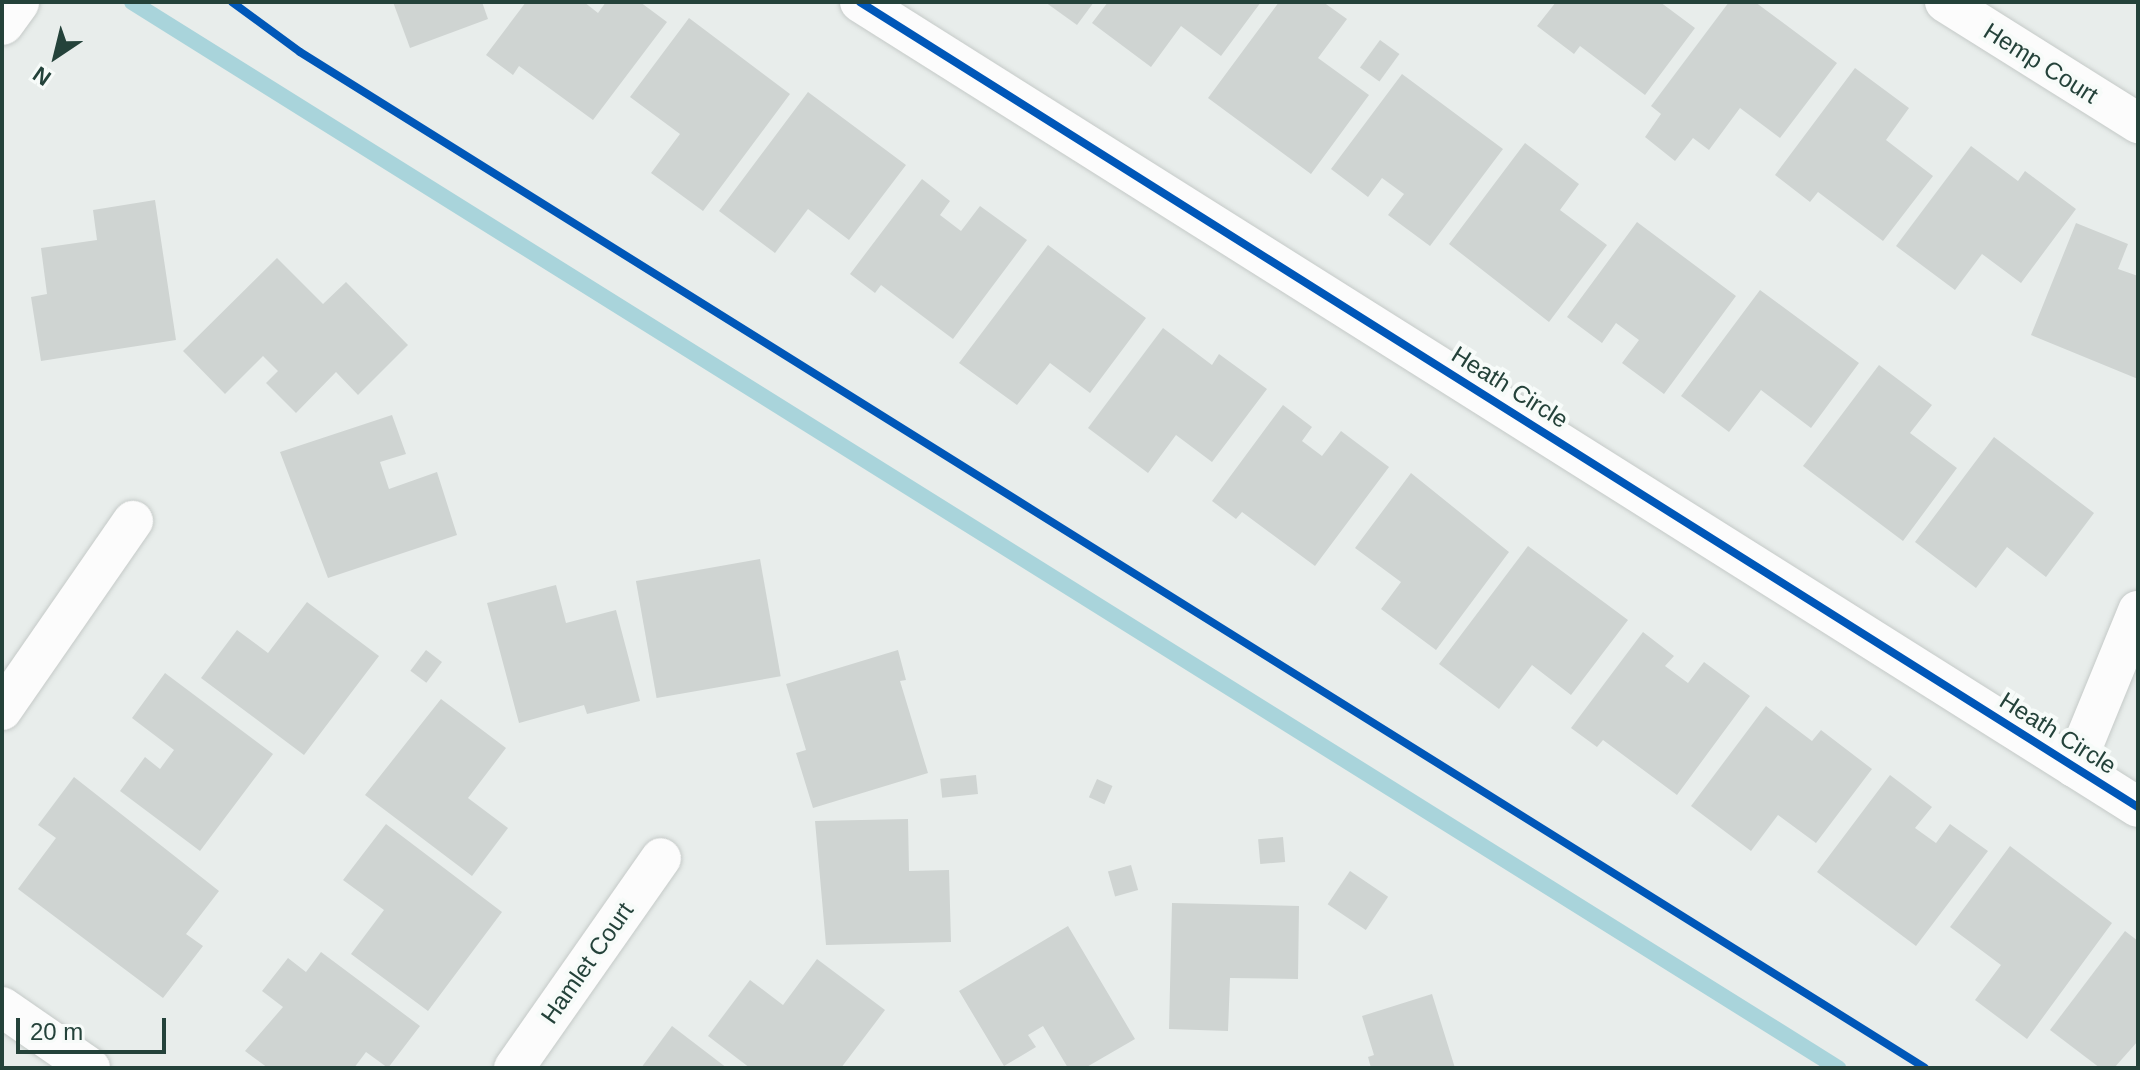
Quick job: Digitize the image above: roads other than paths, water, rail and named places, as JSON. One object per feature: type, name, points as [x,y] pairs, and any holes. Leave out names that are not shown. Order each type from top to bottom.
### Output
[{"type":"street","name":"Heath Circle","points":[[860,2],[2138,807]]},
{"type":"street","name":"Hemp Court","points":[[1945,2],[2138,123]]},
{"type":"street","points":[[2,710],[133,521]]},
{"type":"street","name":"Heath Circle","points":[[2074,767],[2138,611]]},
{"type":"street","name":"Hamlet Court","points":[[514,1068],[661,858]]},
{"type":"street","points":[[2,1007],[90,1068]]},
{"type":"waterway","points":[[132,2],[1838,1068]]}]
